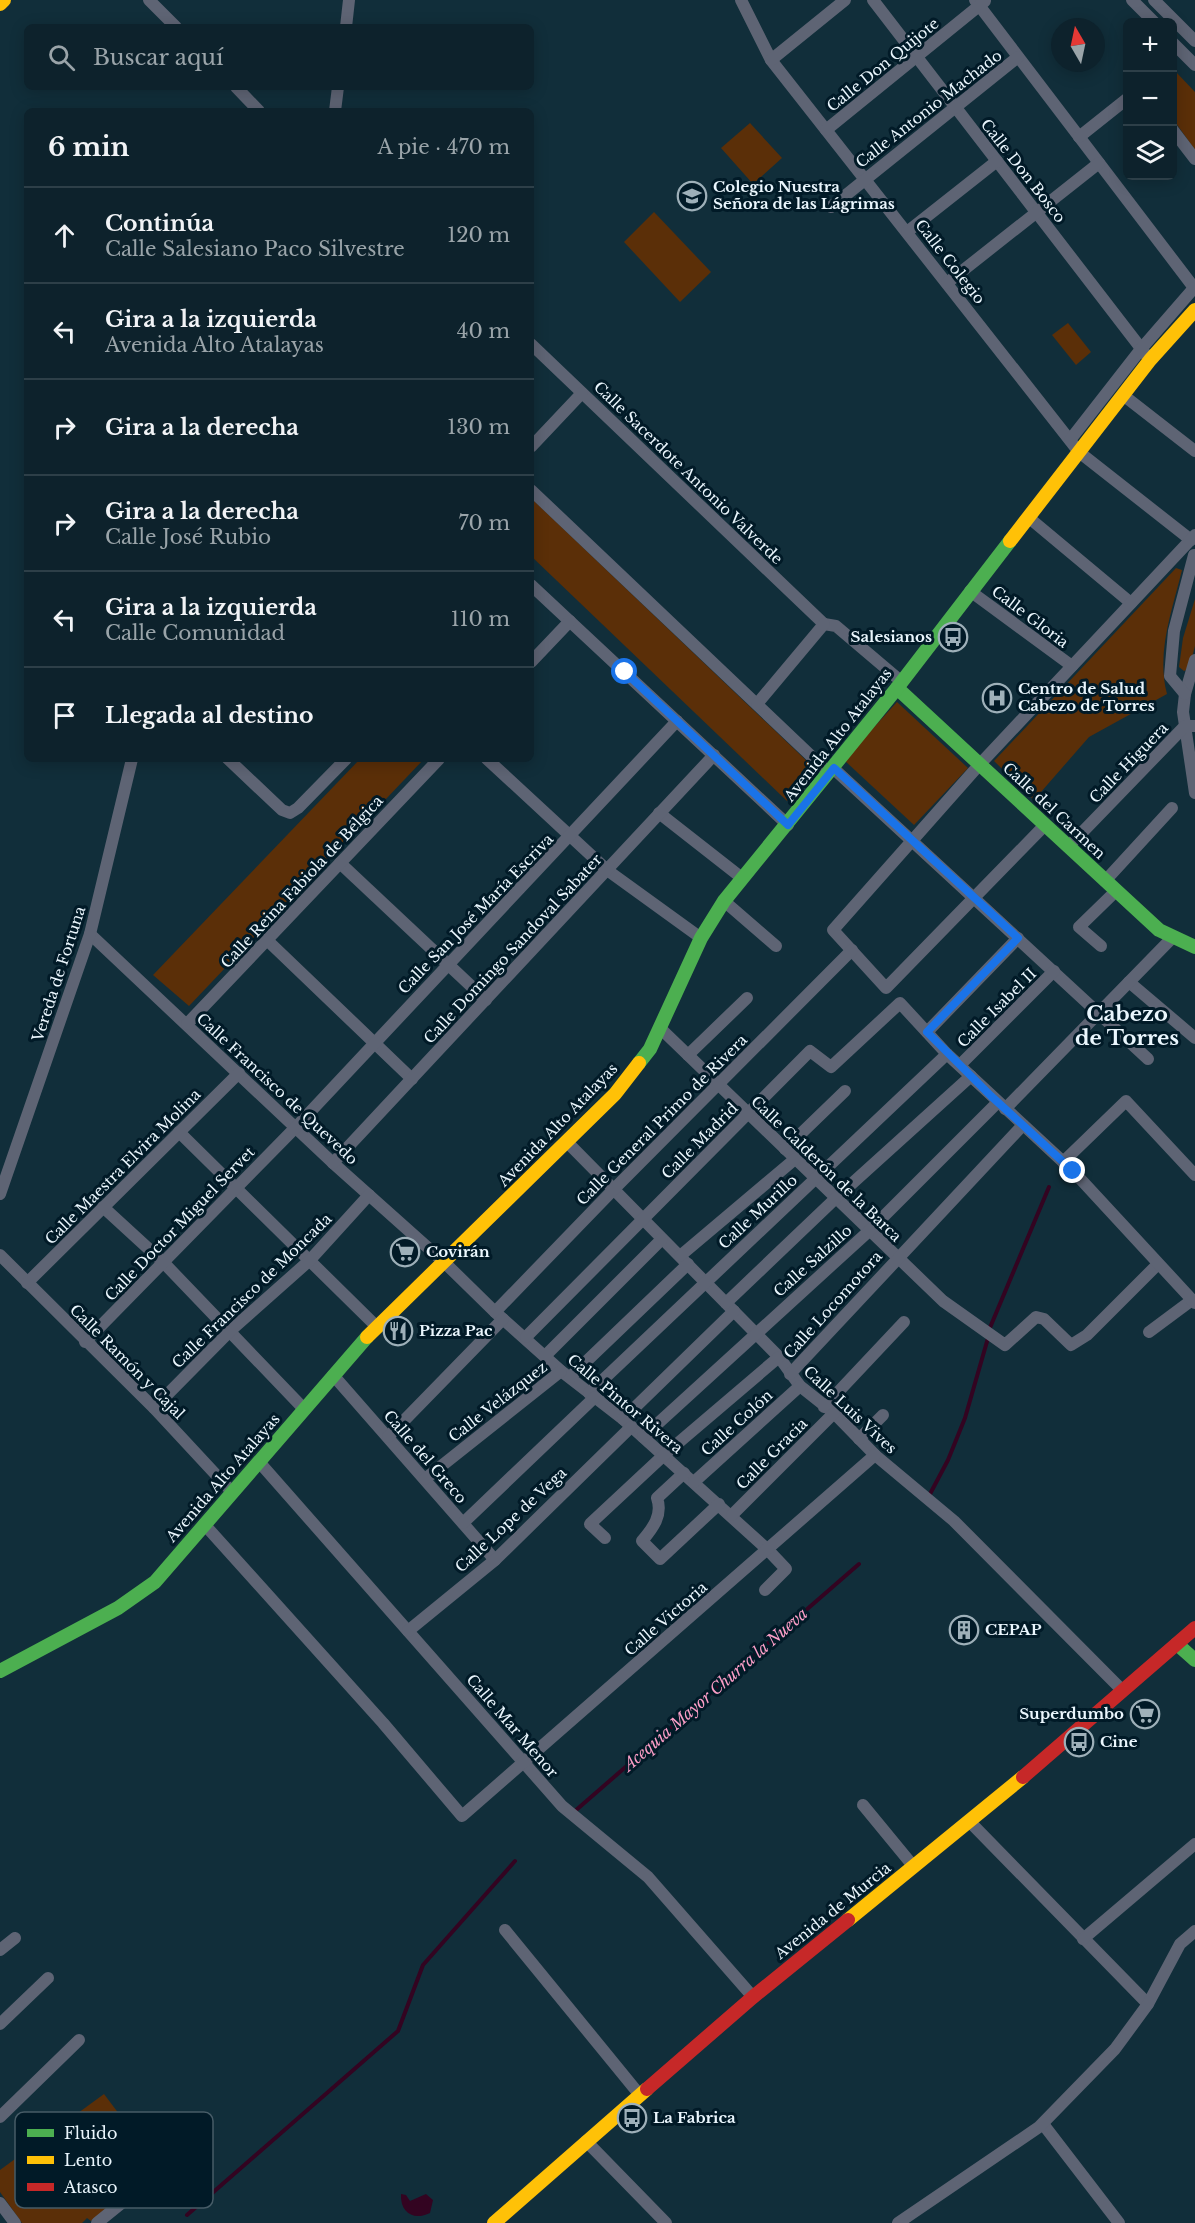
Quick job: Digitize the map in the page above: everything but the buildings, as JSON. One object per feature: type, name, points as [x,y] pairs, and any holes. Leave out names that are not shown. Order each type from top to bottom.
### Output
[{"type":"main road","points":[[0,4],[4,0]]},
{"type":"main road","name":"Avenida Alto Atalayas","points":[[0,1671],[118,1608],[155,1582],[376,1326],[445,1263],[615,1094],[650,1049],[701,938],[724,901],[788,825],[899,685],[1123,395],[1145,354],[1195,310]]},
{"type":"main road","name":"Calle del Carmen","points":[[899,685],[1158,930],[1195,947]]},
{"type":"main road","name":"Avenida de Murcia","points":[[494,2223],[639,2094],[753,1997],[970,1822],[1195,1628]]},
{"type":"main road","points":[[1178,1644],[1195,1660]]},
{"type":"street","points":[[149,0],[173,24]]},
{"type":"street","points":[[346,24],[349,0]]},
{"type":"street","name":"Calle Colegio","points":[[741,0],[771,60],[1079,452],[1192,546]]},
{"type":"street","points":[[771,60],[845,0]]},
{"type":"street","name":"Calle Don Bosco","points":[[873,0],[1145,354]]},
{"type":"street","points":[[1132,0],[1150,18]]},
{"type":"street","points":[[1154,0],[1195,41],[1177,55],[1195,65]]},
{"type":"street","points":[[980,2],[1018,57],[1195,288],[1145,354],[1070,440]]},
{"type":"street","name":"Calle Don Quijote","points":[[826,130],[917,57],[980,2]]},
{"type":"street","name":"Calle Antonio Machado","points":[[831,207],[1018,57]]},
{"type":"street","points":[[239,90],[256,108]]},
{"type":"street","points":[[335,108],[338,90]]},
{"type":"street","points":[[1079,137],[1123,102]]},
{"type":"street","points":[[1177,134],[1195,159]]},
{"type":"street","points":[[906,231],[997,161]]},
{"type":"street","points":[[947,283],[1099,163]]},
{"type":"street","points":[[1185,320],[1195,330]]},
{"type":"street","name":"Calle Sacerdote Antonio Valverde","points":[[534,347],[824,624],[836,626],[899,685]]},
{"type":"street","points":[[534,444],[582,393]]},
{"type":"street","points":[[1123,395],[1195,452]]},
{"type":"street","points":[[534,493],[757,704],[913,840],[1098,1015],[1148,1059]]},
{"type":"street","points":[[1028,517],[1131,603]]},
{"type":"street","points":[[1045,825],[886,988],[833,930],[980,764],[1131,603],[1192,546]]},
{"type":"street","points":[[1185,693],[1170,676],[1174,631],[1192,546]]},
{"type":"street","points":[[534,588],[788,825]]},
{"type":"street","name":"Calle Gloria","points":[[970,591],[1072,666]]},
{"type":"street","points":[[534,659],[570,621]]},
{"type":"street","points":[[757,704],[824,624]]},
{"type":"street","points":[[1195,660],[1185,693],[1195,793]]},
{"type":"street","name":"Calle San José María Escriva","points":[[296,1127],[373,1042],[570,837],[677,721]]},
{"type":"street","name":"Calle Higuera","points":[[1068,847],[1190,726]]},
{"type":"street","name":"Calle Domingo Sandoval Sabater","points":[[333,1163],[714,755]]},
{"type":"street","name":"Vereda de Fortuna","points":[[0,1194],[90,934],[131,762]]},
{"type":"street","points":[[232,762],[282,810],[290,813],[298,808],[343,762]]},
{"type":"street","name":"Calle Reina Fabiola de Bélgica","points":[[187,1024],[436,762]]},
{"type":"street","points":[[490,762],[607,870],[701,938]]},
{"type":"street","points":[[1105,881],[1172,807]]},
{"type":"street","points":[[660,813],[742,878]]},
{"type":"street","points":[[340,863],[486,1000]]},
{"type":"street","points":[[1101,946],[1079,927],[1116,891]]},
{"type":"street","points":[[724,901],[776,946]]},
{"type":"street","name":"Calle Francisco de Quevedo","points":[[90,934],[333,1163],[445,1263]]},
{"type":"street","points":[[1018,938],[927,1032],[1001,1106],[1063,1162],[1082,1175],[1157,1265],[1193,1301],[1149,1332]]},
{"type":"street","name":"Calle Salzillo","points":[[643,1437],[869,1230],[1098,1015],[1173,938]]},
{"type":"street","points":[[268,941],[412,1079]]},
{"type":"street","name":"Calle General Primo de Rivera","points":[[388,1437],[614,1189],[852,950]]},
{"type":"street","name":"Calle Isabel II","points":[[960,1065],[1054,971]]},
{"type":"street","points":[[1129,982],[1195,1038]]},
{"type":"street","points":[[688,1056],[747,998]]},
{"type":"street","name":"Calle Madrid","points":[[526,1337],[810,1051],[831,1067],[900,1002],[927,1032]]},
{"type":"street","name":"Calle Calderón de la Barca","points":[[660,1028],[896,1258],[943,1301],[1005,1345],[1036,1317],[1044,1319],[1071,1345],[1087,1335],[1157,1265]]},
{"type":"street","name":"Calle Murillo","points":[[463,1523],[706,1282],[947,1054]]},
{"type":"street","name":"Calle Maestra Elvira Molina","points":[[27,1282],[239,1073]]},
{"type":"street","name":"Calle Lope de Vega","points":[[408,1631],[495,1560],[627,1423],[730,1307],[836,1198],[971,1076]]},
{"type":"street","points":[[784,1149],[845,1091]]},
{"type":"street","points":[[1063,1162],[1126,1101],[1138,1121],[1195,1175]]},
{"type":"street","name":"Calle Locomotora","points":[[789,1374],[1023,1125]]},
{"type":"street","name":"Calle Doctor Miguel Servet","points":[[85,1342],[296,1127]]},
{"type":"street","points":[[179,1132],[376,1326]]},
{"type":"street","name":"Calle Luis Vives","points":[[567,1142],[779,1357],[789,1374],[800,1386],[829,1410],[875,1455],[954,1521],[1122,1690]]},
{"type":"street","name":"Calle Velázquez","points":[[424,1479],[566,1374],[684,1260],[795,1159]]},
{"type":"street","name":"Calle Francisco de Moncada","points":[[154,1408],[230,1331],[310,1260],[369,1195]]},
{"type":"street","points":[[104,1207],[163,1262],[304,1409]]},
{"type":"street","points":[[545,1356],[662,1239]]},
{"type":"street","name":"Calle Ramón y Cajal","points":[[0,1255],[85,1342],[154,1408],[232,1492]]},
{"type":"street","name":"Calle Pintor Rivera","points":[[445,1263],[499,1316],[664,1455],[768,1550],[786,1569],[765,1590]]},
{"type":"street","name":"Calle Gracia","points":[[732,1515],[829,1410],[904,1322]]},
{"type":"street","points":[[604,1538],[590,1524],[664,1455],[779,1357]]},
{"type":"street","name":"Calle del Greco","points":[[333,1375],[495,1560]]},
{"type":"street","name":"Calle Colón","points":[[694,1482],[800,1386]]},
{"type":"street","points":[[859,1438],[883,1415]]},
{"type":"street","name":"Calle Victoria","points":[[204,1524],[384,1723],[462,1816],[875,1455]]},
{"type":"street","name":"Calle Mar Menor","points":[[260,1463],[562,1806],[648,1877],[753,1997]]},
{"type":"street","points":[[684,1473],[657,1498],[660,1507],[655,1527],[642,1541],[660,1559],[719,1504]]},
{"type":"street","points":[[863,1804],[914,1867]]},
{"type":"street","points":[[970,1822],[1148,2004]]},
{"type":"street","points":[[1083,1939],[1195,1844]]},
{"type":"street","points":[[504,1930],[639,2094]]},
{"type":"street","points":[[898,2223],[1043,2124],[1115,2049],[1148,2004],[1180,1944],[1195,1931]]},
{"type":"street","points":[[0,1950],[15,1938]]},
{"type":"street","points":[[0,2024],[48,1978]]},
{"type":"street","points":[[0,2117],[79,2040]]},
{"type":"street","points":[[1043,2124],[1119,2223]]},
{"type":"street","points":[[586,2141],[666,2223]]},
{"type":"street","points":[[97,2223],[115,2208]]},
{"type":"street","points":[[2,2209],[15,2223]]},
{"type":"shaded area","points":[[1177,73],[1195,92],[1195,150],[1177,125]]},
{"type":"shaded area","points":[[750,123],[782,158],[753,184],[721,148]]},
{"type":"shaded area","points":[[654,212],[711,272],[680,302],[624,242]]},
{"type":"shaded area","points":[[1068,323],[1091,352],[1076,365],[1052,335]]},
{"type":"shaded area","points":[[534,501],[813,767],[787,801],[534,559]]},
{"type":"shaded area","points":[[1176,568],[1182,570],[1164,648],[1164,679],[1167,694],[1089,737],[1034,800],[994,761]]},
{"type":"shaded area","points":[[1195,599],[1195,646],[1189,669],[1184,671],[1179,667],[1183,638]]},
{"type":"shaded area","points":[[897,702],[968,768],[914,825],[844,760]]},
{"type":"shaded area","points":[[357,762],[421,762],[189,1006],[153,975]]},
{"type":"shaded area","points":[[104,2094],[118,2112],[79,2112]]},
{"type":"shaded area","points":[[15,2159],[15,2208],[107,2208],[91,2221],[87,2218],[82,2223],[22,2223],[0,2192],[0,2170]]},
{"type":"shaded area","points":[[401,2194],[406,2195],[410,2201],[426,2194],[433,2200],[430,2213],[419,2216],[409,2214],[401,2201]]},
{"type":"waterway","name":"Acequia Mayor Churra la Nueva","points":[[989,1330],[1049,1187]]},
{"type":"waterway","name":"Acequia Mayor Churra la Nueva","points":[[930,1494],[948,1460],[965,1418],[988,1338]]},
{"type":"waterway","name":"Acequia Mayor Churra la Nueva","points":[[575,1811],[859,1564]]},
{"type":"waterway","name":"Acequia Mayor Churra la Nueva","points":[[213,2192],[398,2031],[423,1965],[515,1861]]},
{"type":"waterway","name":"Acequia Mayor Churra la Nueva","points":[[187,2215],[195,2208]]},
{"type":"traffic: fast","points":[[639,1063],[650,1049],[701,938],[724,901],[897,688],[1010,541]]},
{"type":"traffic: fast","points":[[897,688],[1159,930],[1195,947]]},
{"type":"traffic: fast","points":[[0,1671],[118,1608],[155,1582],[367,1337]]},
{"type":"traffic: fast","points":[[1177,1644],[1195,1660]]},
{"type":"traffic: slow","points":[[0,4],[4,0]]},
{"type":"traffic: slow","points":[[1010,541],[1150,360],[1195,310]]},
{"type":"traffic: slow","points":[[367,1337],[615,1094],[639,1063]]},
{"type":"traffic: slow","points":[[848,1920],[1023,1777]]},
{"type":"traffic: slow","points":[[494,2223],[647,2089]]},
{"type":"traffic: jam","points":[[1023,1777],[1195,1628]]},
{"type":"traffic: jam","points":[[647,2089],[753,1997],[848,1920]]},
{"type":"place","name":"Colegio Nuestra Señora de las Lágrimas","points":[[692,196]]},
{"type":"place","name":"Salesianos","points":[[953,637]]},
{"type":"place","name":"Centro de Salud Cabezo de Torres","points":[[997,698]]},
{"type":"place","name":"Covirán","points":[[405,1252]]},
{"type":"place","name":"Pizza Pac","points":[[398,1331]]},
{"type":"place","name":"CEPAP","points":[[964,1630]]},
{"type":"place","name":"Superdumbo","points":[[1145,1714]]},
{"type":"place","name":"Cine","points":[[1079,1742]]},
{"type":"place","name":"La Fabrica","points":[[632,2118]]},
{"type":"district","name":"Cabezo de Torres","points":[[1127,1026]]},
{"type":"route","points":[[625,672],[788,825],[834,768],[1018,938],[927,1032],[991,1096],[1073,1171]]}]
